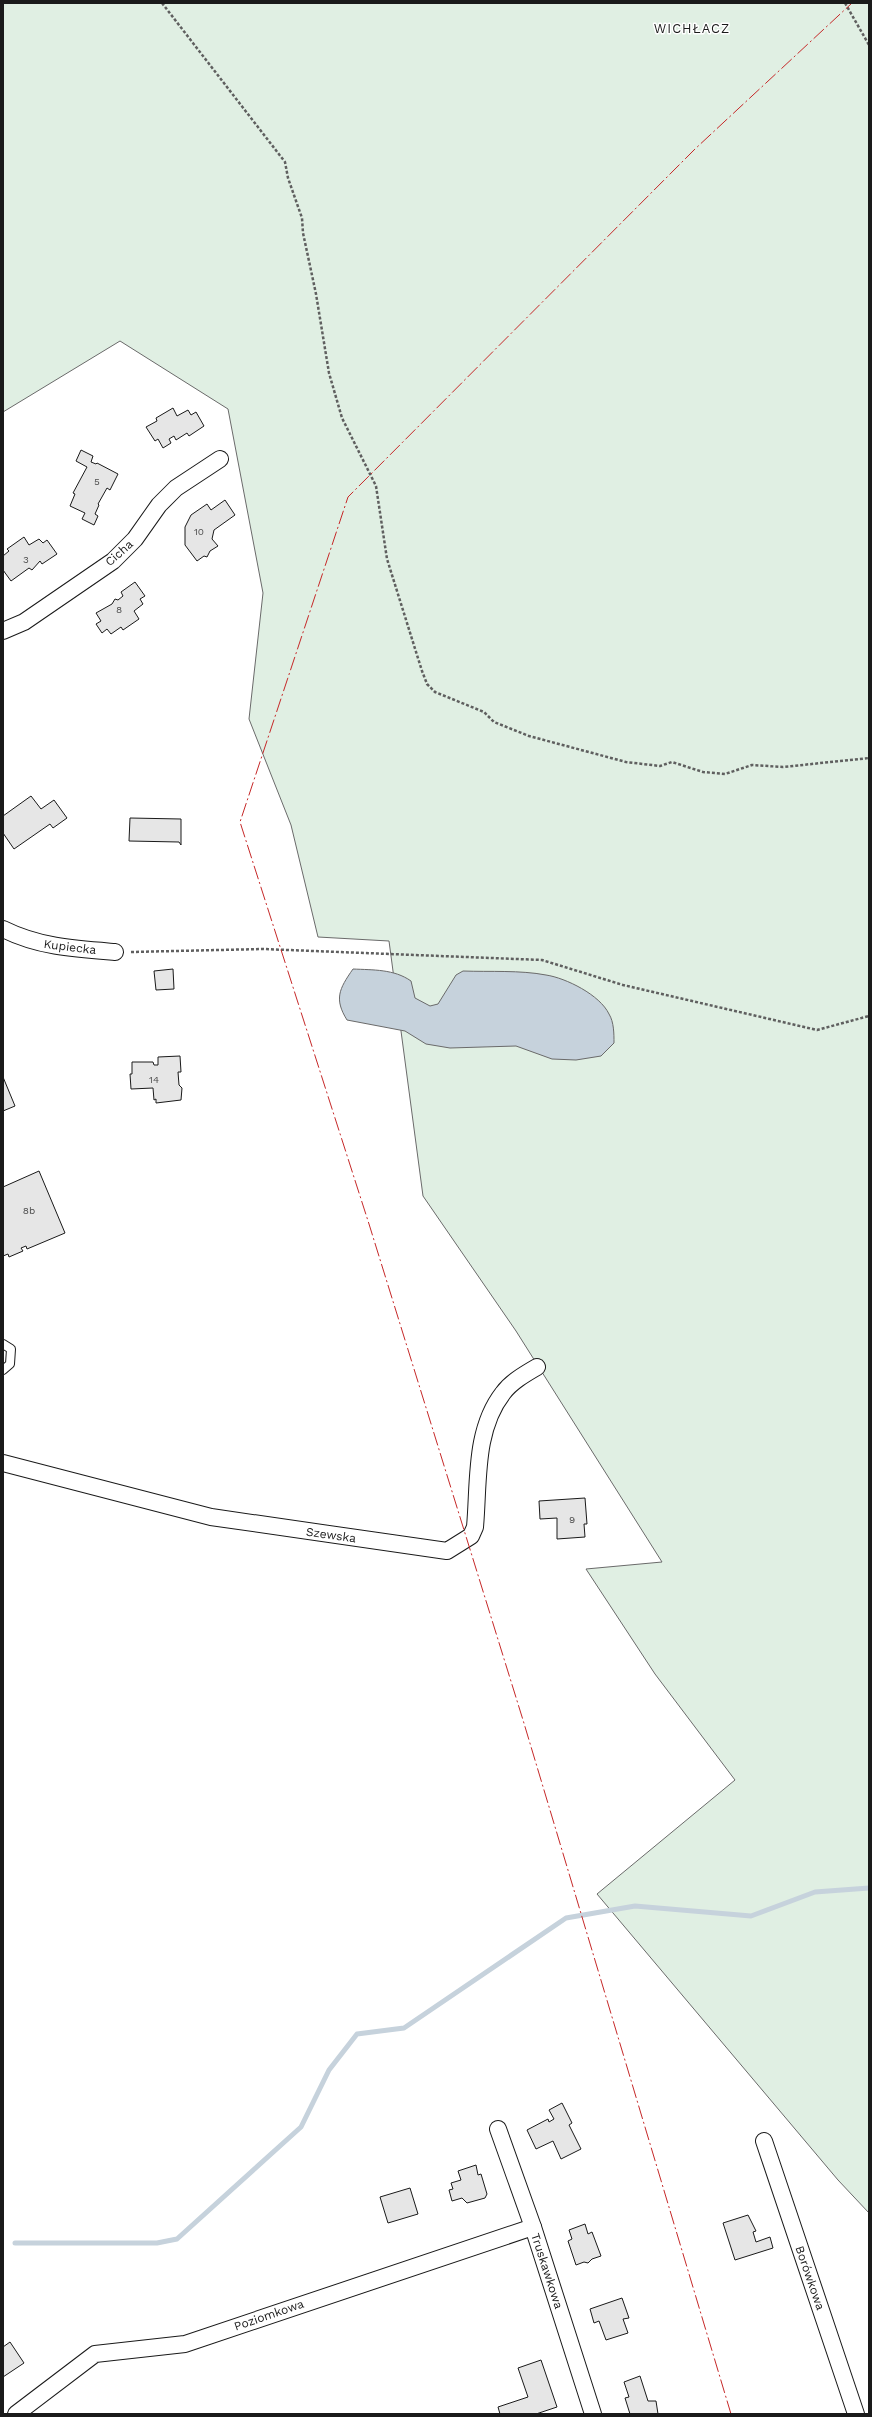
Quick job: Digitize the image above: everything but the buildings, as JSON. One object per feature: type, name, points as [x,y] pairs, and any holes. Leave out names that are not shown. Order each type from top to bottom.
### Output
[{"type":"street","name":"Cicha","points":[[3,631],[24,622],[113,561],[135,539],[159,505],[176,488],[220,459]]},
{"type":"street","name":"Kupiecka","points":[[3,929],[21,938],[54,947],[115,952]]},
{"type":"street","name":"Szewska","points":[[3,1463],[210,1517],[447,1551],[471,1536],[475,1527],[482,1442],[490,1416],[503,1393],[537,1367]]},
{"type":"street","name":"Truskawkowa","points":[[498,2129],[533,2227],[592,2414]]},
{"type":"street","name":"Borówkowa","points":[[764,2141],[856,2414]]},
{"type":"street","name":"Poziomkowa","points":[[16,2414],[95,2354],[185,2344],[533,2227]]},
{"type":"lane","points":[[3,1344],[11,1349],[10,1364],[3,1370]]},
{"type":"path","points":[[162,3],[285,162],[288,178],[302,218],[303,233],[316,294],[329,373],[342,418],[376,486],[387,559],[427,684],[435,692],[484,712],[494,722],[529,736],[626,762],[660,766],[672,762],[703,772],[725,774],[752,765],[783,767],[869,758]]},
{"type":"path","points":[[844,3],[869,46]]},
{"type":"path","points":[[115,952],[263,949],[542,960],[623,985],[817,1030],[869,1016]]},
{"type":"green space","points":[[3,3],[869,3],[869,2213],[838,2180],[597,1894],[735,1780],[655,1674],[586,1569],[662,1562],[516,1331],[423,1196],[389,941],[318,937],[291,825],[249,719],[263,593],[228,409],[120,341],[3,412]]},
{"type":"shaded area","points":[[353,969],[376,970],[398,974],[411,981],[415,998],[430,1006],[438,1004],[456,975],[463,971],[526,972],[554,977],[582,988],[605,1007],[612,1021],[614,1043],[601,1056],[576,1060],[552,1059],[516,1046],[450,1048],[426,1044],[405,1031],[347,1020],[340,1006],[339,1000],[344,982]]},
{"type":"waterway","points":[[15,2243],[157,2243],[177,2239],[301,2127],[329,2070],[357,2034],[404,2028],[566,1918],[635,1906],[751,1916],[815,1892],[869,1888]]},
{"type":"power","points":[[731,2414],[523,1720],[369,1224],[240,822],[348,497],[695,149],[852,3]]},
{"type":"district","name":"WICHŁACZ","points":[[692,28]]}]
